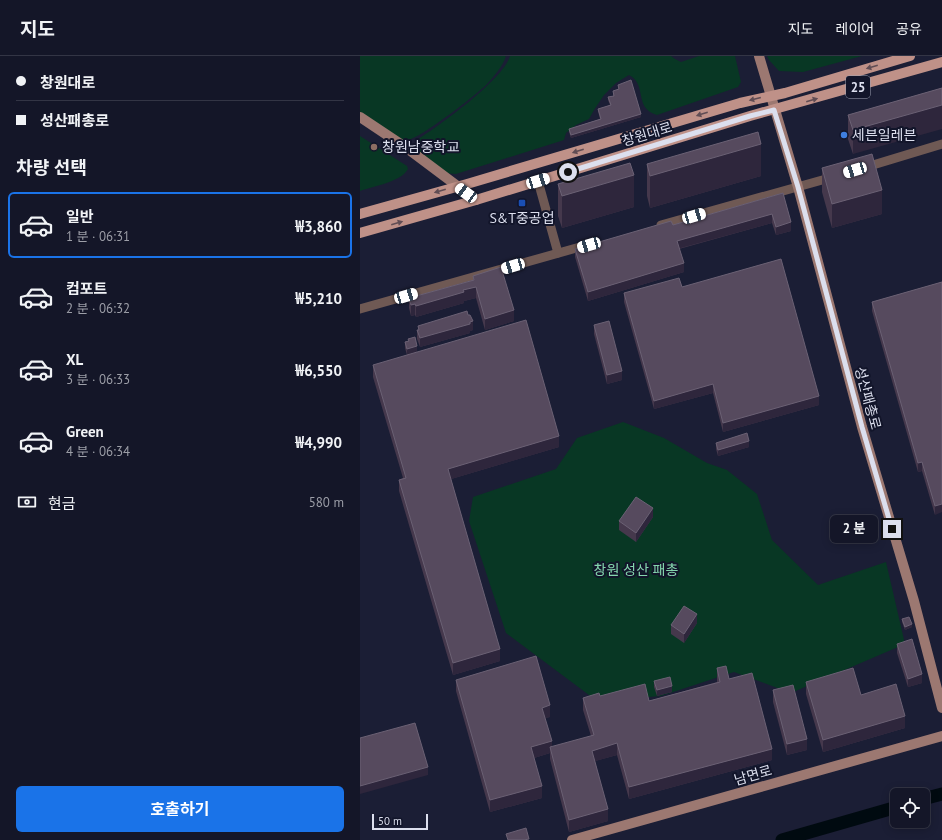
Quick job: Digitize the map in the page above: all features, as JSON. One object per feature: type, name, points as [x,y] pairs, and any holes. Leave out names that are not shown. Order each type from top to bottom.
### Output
[{"type":"main road","name":"성산패총로","points":[[759,56],[798,187],[862,427],[914,601],[942,708]]},
{"type":"main road","name":"창원대로","points":[[360,214],[740,103],[785,93],[910,56]]},
{"type":"main road","name":"창원대로","points":[[360,233],[476,200],[750,116],[942,62]]},
{"type":"main road","points":[[360,117],[402,145],[476,200]]},
{"type":"main road","name":"남면로","points":[[572,840],[942,736]]},
{"type":"street","points":[[858,169],[942,144]]},
{"type":"street","points":[[649,228],[843,174]]},
{"type":"street","points":[[538,181],[558,253]]},
{"type":"street","points":[[360,309],[596,243]]},
{"type":"green space","points":[[360,56],[506,56],[498,71],[481,90],[435,125],[414,138],[407,140],[395,137],[360,112]]},
{"type":"green space","points":[[510,56],[671,56],[681,62],[699,56],[735,56],[741,82],[738,87],[657,115],[650,112],[645,107],[638,84],[635,79],[629,75],[616,83],[604,95],[589,119],[576,125],[566,133],[564,140],[456,174],[445,173],[413,148],[417,140],[455,113],[484,89],[505,66]]},
{"type":"green space","points":[[767,56],[862,56],[803,72],[779,71]]},
{"type":"green space","name":"창원남중학교","points":[[360,136],[407,166],[408,169],[405,173],[387,183],[360,191]]},
{"type":"green space","name":"창원 성산 패총","points":[[623,422],[664,438],[707,463],[727,470],[757,494],[772,540],[818,585],[886,562],[905,644],[791,693],[734,672],[661,696],[597,701],[506,633],[469,521],[473,497],[556,469],[577,438]]},
{"type":"building","points":[[631,80],[641,114],[571,135],[569,129],[601,119],[598,109],[611,105],[608,97],[614,96],[613,91],[619,89],[618,85]]},
{"type":"building","points":[[942,88],[942,105],[853,130],[848,115]]},
{"type":"building","points":[[758,132],[761,144],[650,176],[647,164]]},
{"type":"building","points":[[872,154],[882,190],[832,204],[822,168]]},
{"type":"building","points":[[630,163],[634,175],[562,196],[558,184]]},
{"type":"building","points":[[783,193],[791,222],[776,227],[772,214],[677,241],[684,263],[588,292],[575,249],[671,221],[673,225]]},
{"type":"building","points":[[781,259],[819,396],[723,423],[713,384],[654,401],[624,293],[679,278],[682,287]]},
{"type":"building","points":[[501,267],[514,310],[485,319],[476,287],[416,306],[415,304],[411,305],[409,298],[474,280],[473,276]]},
{"type":"building","points":[[942,282],[942,504],[935,506],[922,462],[918,463],[872,302]]},
{"type":"building","points":[[467,311],[468,315],[470,315],[473,321],[470,322],[470,324],[420,338],[417,330],[419,330],[418,326]]},
{"type":"building","points":[[526,320],[559,436],[448,469],[500,649],[453,663],[399,480],[406,478],[373,365]]},
{"type":"building","points":[[609,321],[622,371],[607,375],[594,325]]},
{"type":"building","points":[[415,337],[417,346],[407,349],[405,342],[409,341],[408,339]]},
{"type":"building","points":[[747,433],[749,441],[718,450],[716,443]]},
{"type":"building","points":[[636,497],[653,508],[636,533],[619,521]]},
{"type":"building","points":[[684,606],[697,614],[684,634],[671,625]]},
{"type":"building","points":[[909,617],[912,624],[905,627],[902,619]]},
{"type":"building","points":[[912,639],[922,674],[908,679],[897,644]]},
{"type":"building","points":[[536,656],[550,705],[542,708],[552,741],[531,747],[542,786],[490,800],[456,680]]},
{"type":"building","points":[[726,666],[729,679],[752,673],[772,749],[629,787],[617,743],[592,751],[608,809],[569,820],[550,747],[594,735],[583,698],[599,693],[600,696],[645,684],[649,701],[720,682],[717,668]]},
{"type":"building","points":[[853,668],[861,695],[896,684],[905,716],[823,740],[806,682]]},
{"type":"building","points":[[670,677],[672,686],[657,690],[654,681]]},
{"type":"building","points":[[793,685],[807,739],[787,744],[773,690]]},
{"type":"building","points":[[415,723],[428,767],[360,786],[360,738]]},
{"type":"building","points":[[526,828],[529,839],[508,840],[506,834]]},
{"type":"waterway","points":[[930,797],[942,794]]},
{"type":"waterway","points":[[782,840],[890,809]]},
{"type":"place","name":"세븐일레븐","points":[[844,135]]},
{"type":"place","name":"창원남중학교","points":[[374,147]]},
{"type":"place","name":"S&T중공업","points":[[522,203]]},
{"type":"route","points":[[568,172],[774,110],[798,187],[862,427],[892,529]]}]
